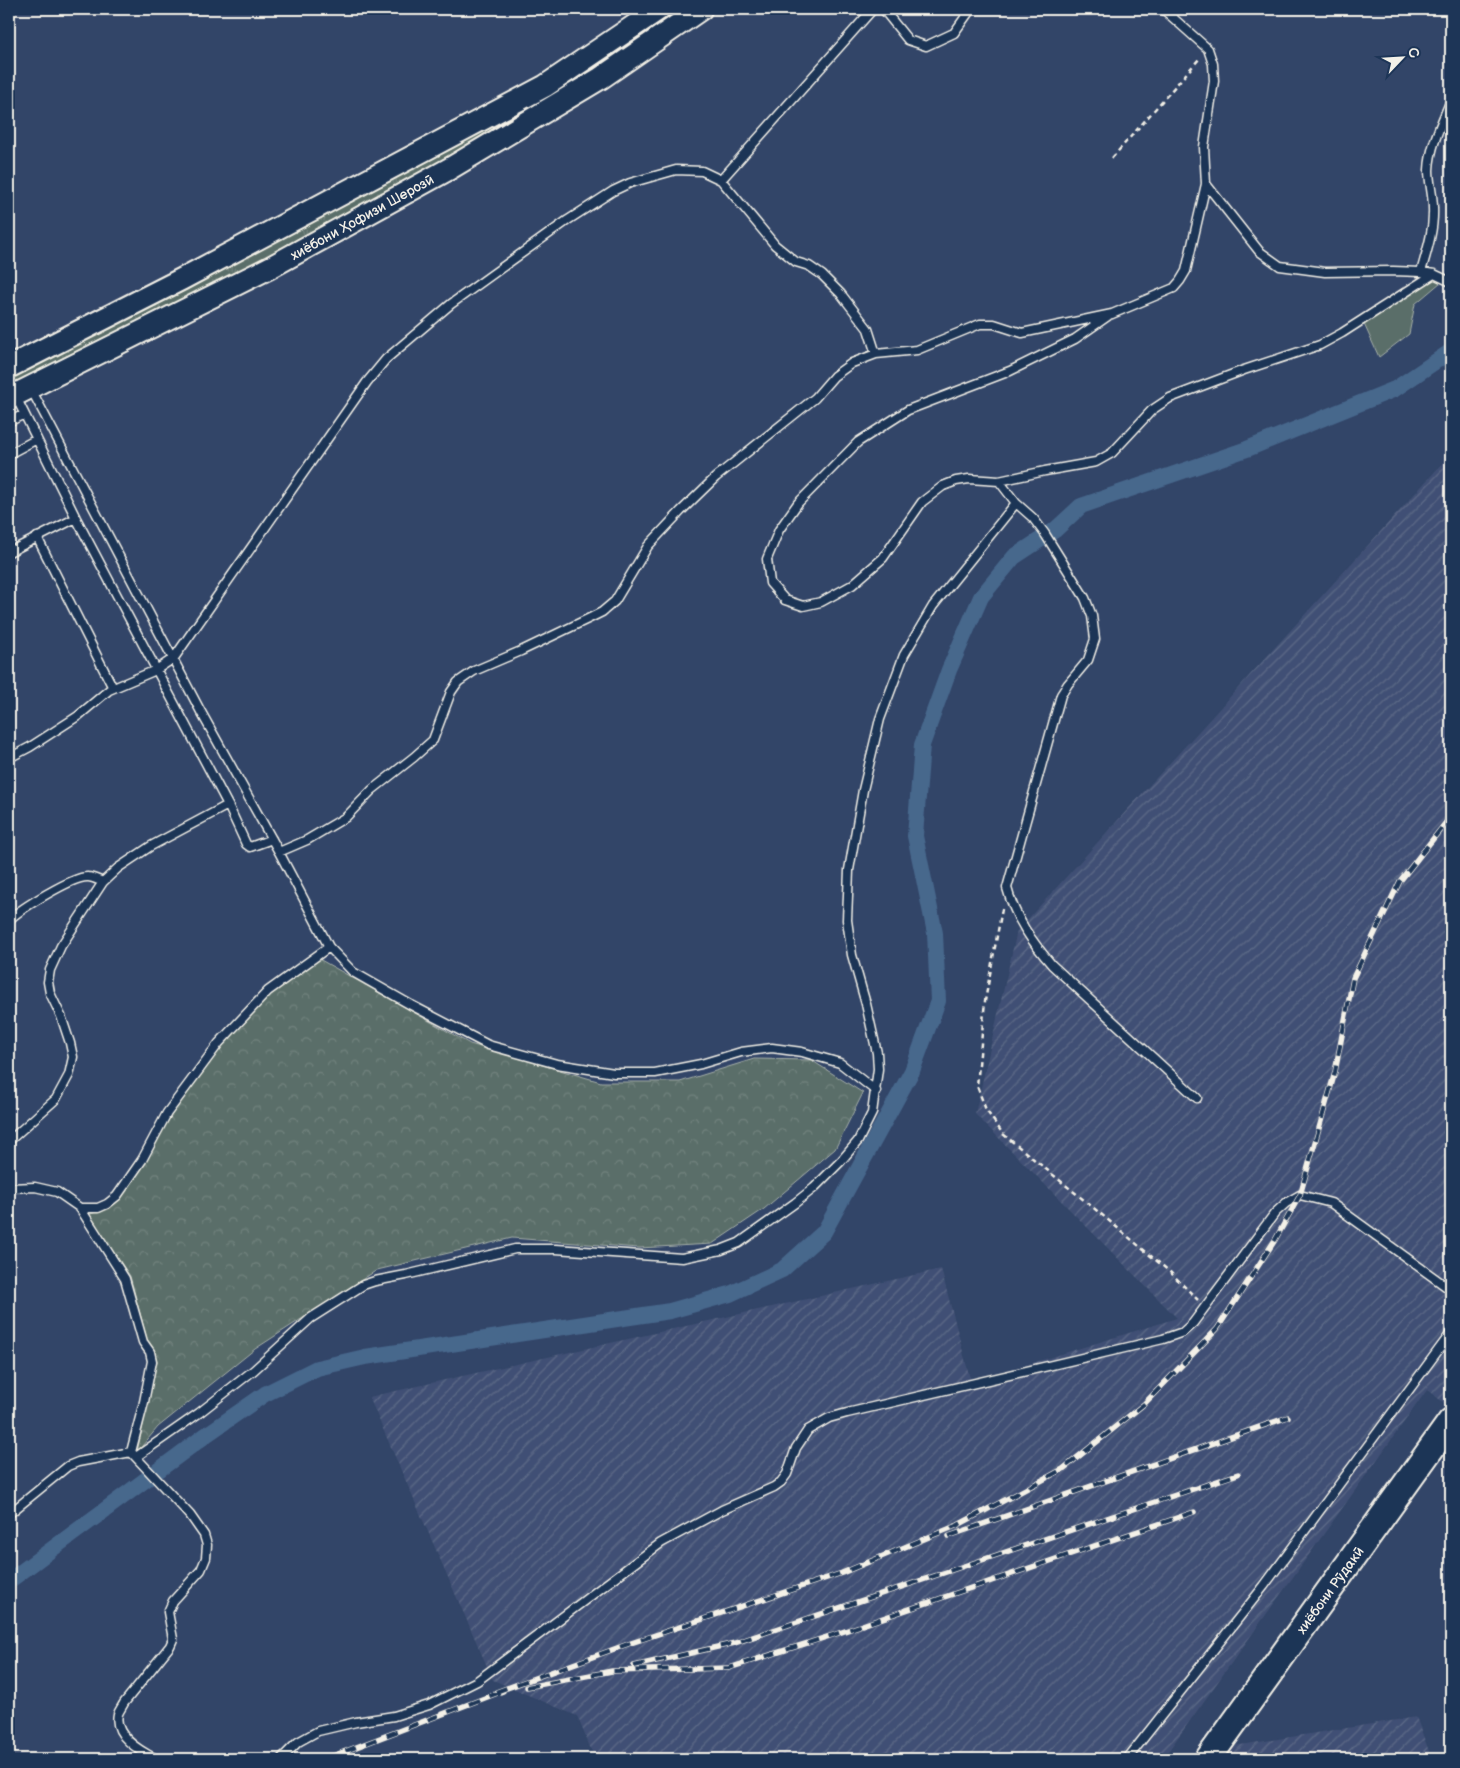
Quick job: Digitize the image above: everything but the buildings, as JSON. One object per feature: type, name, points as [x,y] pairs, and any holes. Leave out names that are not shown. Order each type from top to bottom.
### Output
[{"type":"highway","name":"хиёбони Рӯдакӣ","points":[[1208,1759],[1451,1421]]},
{"type":"main road","name":"хиёбони Ҳофизи Шерозӣ","points":[[9,367],[182,280],[545,86],[659,9]]},
{"type":"main road","name":"хиёбони Ҳофизи Шерозӣ","points":[[18,394],[269,268],[449,169],[601,78],[701,9]]},
{"type":"lane","points":[[721,180],[873,9]]},
{"type":"lane","points":[[883,9],[908,40],[926,46],[954,33],[971,9]]},
{"type":"lane","points":[[279,852],[307,840],[346,817],[372,790],[433,740],[451,692],[458,682],[474,671],[521,651],[602,612],[615,601],[636,563],[654,537],[716,477],[815,398],[834,376],[844,368],[876,354],[917,350],[980,324],[994,324],[1022,333],[1112,314],[1166,292],[1180,282],[1186,271],[1206,184],[1204,147],[1214,81],[1214,64],[1208,49],[1167,10]]},
{"type":"lane","points":[[1421,272],[1430,243],[1433,222],[1429,171],[1431,154],[1451,100]]},
{"type":"lane","points":[[9,758],[30,747],[78,716],[113,688],[156,670],[174,658],[367,382],[386,359],[451,304],[486,278],[568,220],[613,191],[676,170],[702,171],[721,180],[775,246],[796,262],[808,266],[822,275],[841,294],[868,329],[876,354]]},
{"type":"lane","points":[[1206,184],[1259,251],[1280,266],[1325,272],[1421,272],[1434,274],[1451,282]]},
{"type":"lane","points":[[1112,314],[1075,339],[1010,372],[908,410],[858,442],[798,503],[779,530],[767,559],[770,583],[785,600],[803,606],[821,602],[852,585],[883,558],[922,502],[943,486],[969,479],[999,482],[1096,462],[1112,453],[1152,410],[1170,398],[1244,370],[1320,345],[1434,274]]},
{"type":"lane","points":[[18,394],[24,414],[76,518],[228,805],[246,844],[250,847],[272,839]]},
{"type":"lane","points":[[18,394],[174,658],[201,712],[272,839],[329,947],[353,972],[488,1046],[557,1064],[614,1073],[656,1073],[701,1064],[741,1052],[772,1048],[802,1052],[840,1063],[876,1091]]},
{"type":"lane","points":[[9,422],[24,414]]},
{"type":"lane","points":[[9,454],[37,439]]},
{"type":"lane","points":[[999,482],[1016,503],[1033,518],[1053,546],[1085,598],[1092,616],[1095,639],[1088,660],[1061,695],[1006,888],[1014,912],[1036,946],[1052,965],[1197,1098]]},
{"type":"lane","points":[[9,1514],[68,1466],[78,1462],[134,1455],[198,1413],[254,1370],[311,1318],[375,1280],[406,1275],[516,1249],[556,1249],[682,1258],[721,1250],[739,1243],[814,1188],[842,1161],[858,1141],[872,1113],[878,1070],[877,1053],[852,954],[847,920],[849,870],[863,790],[880,719],[904,655],[934,606],[1016,503]]},
{"type":"lane","points":[[9,552],[76,518]]},
{"type":"lane","points":[[37,537],[113,688]]},
{"type":"lane","points":[[9,1141],[56,1099],[70,1075],[73,1057],[70,1043],[61,1016],[50,993],[48,982],[50,970],[61,946],[102,882],[118,868],[151,846],[228,805]]},
{"type":"lane","points":[[9,920],[41,898],[77,879],[89,877],[102,882]]},
{"type":"lane","points":[[80,1208],[98,1208],[117,1196],[142,1160],[167,1113],[219,1043],[268,991],[329,947]]},
{"type":"lane","points":[[9,1188],[35,1187],[57,1192],[80,1208],[126,1279],[143,1342],[152,1361],[134,1455]]},
{"type":"lane","points":[[281,1759],[298,1742],[318,1731],[394,1716],[430,1705],[477,1681],[661,1543],[722,1510],[782,1482],[787,1474],[796,1448],[808,1430],[823,1420],[924,1394],[1163,1339],[1182,1332],[1193,1323],[1206,1307],[1275,1213],[1286,1203],[1300,1195],[1331,1203],[1451,1290]]},
{"type":"lane","points":[[1128,1759],[1264,1586],[1451,1333]]},
{"type":"lane","points":[[134,1455],[190,1515],[204,1535],[207,1545],[206,1558],[200,1570],[173,1601],[168,1612],[173,1639],[170,1646],[124,1703],[118,1714],[121,1732],[129,1742],[156,1759]]},
{"type":"path","points":[[1112,158],[1208,49]]},
{"type":"path","points":[[1006,888],[985,1001],[977,1086],[986,1110],[1003,1134],[1170,1272],[1206,1307]]},
{"type":"shaded area","points":[[1451,454],[1451,1408],[1427,1390],[1164,1757],[1416,1717],[1432,1759],[595,1759],[577,1716],[493,1680],[369,1397],[941,1269],[971,1382],[1177,1318],[975,1114],[1017,931]]},
{"type":"green space","points":[[655,9],[696,9],[446,164],[9,396],[9,367],[432,144]]},
{"type":"green space","points":[[1439,272],[1447,277],[1415,304],[1409,334],[1379,357],[1364,324]]},
{"type":"green space","points":[[319,959],[470,1044],[601,1082],[680,1082],[754,1059],[811,1060],[863,1093],[835,1149],[764,1209],[712,1244],[639,1248],[512,1238],[377,1270],[255,1349],[158,1427],[137,1452],[157,1361],[147,1340],[130,1276],[88,1215],[111,1207],[123,1195],[173,1113],[223,1045],[271,993]]},
{"type":"waterway","points":[[9,1581],[206,1435],[265,1394],[317,1368],[365,1357],[670,1311],[730,1294],[782,1270],[824,1232],[912,1071],[938,1001],[935,933],[915,836],[922,745],[949,670],[981,597],[1014,557],[1055,530],[1081,506],[1247,449],[1395,389],[1451,351]]},
{"type":"railway","points":[[496,1692],[628,1644],[842,1573],[958,1525],[1063,1469],[1144,1404],[1217,1329],[1275,1240],[1300,1195],[1335,1072],[1353,978],[1400,881],[1451,816]]},
{"type":"railway","points":[[949,1536],[1288,1417]]},
{"type":"railway","points":[[634,1666],[735,1643],[1238,1474]]},
{"type":"railway","points":[[527,1687],[612,1671],[729,1668],[833,1635],[1194,1512]]},
{"type":"railway","points":[[325,1759],[503,1691]]}]
